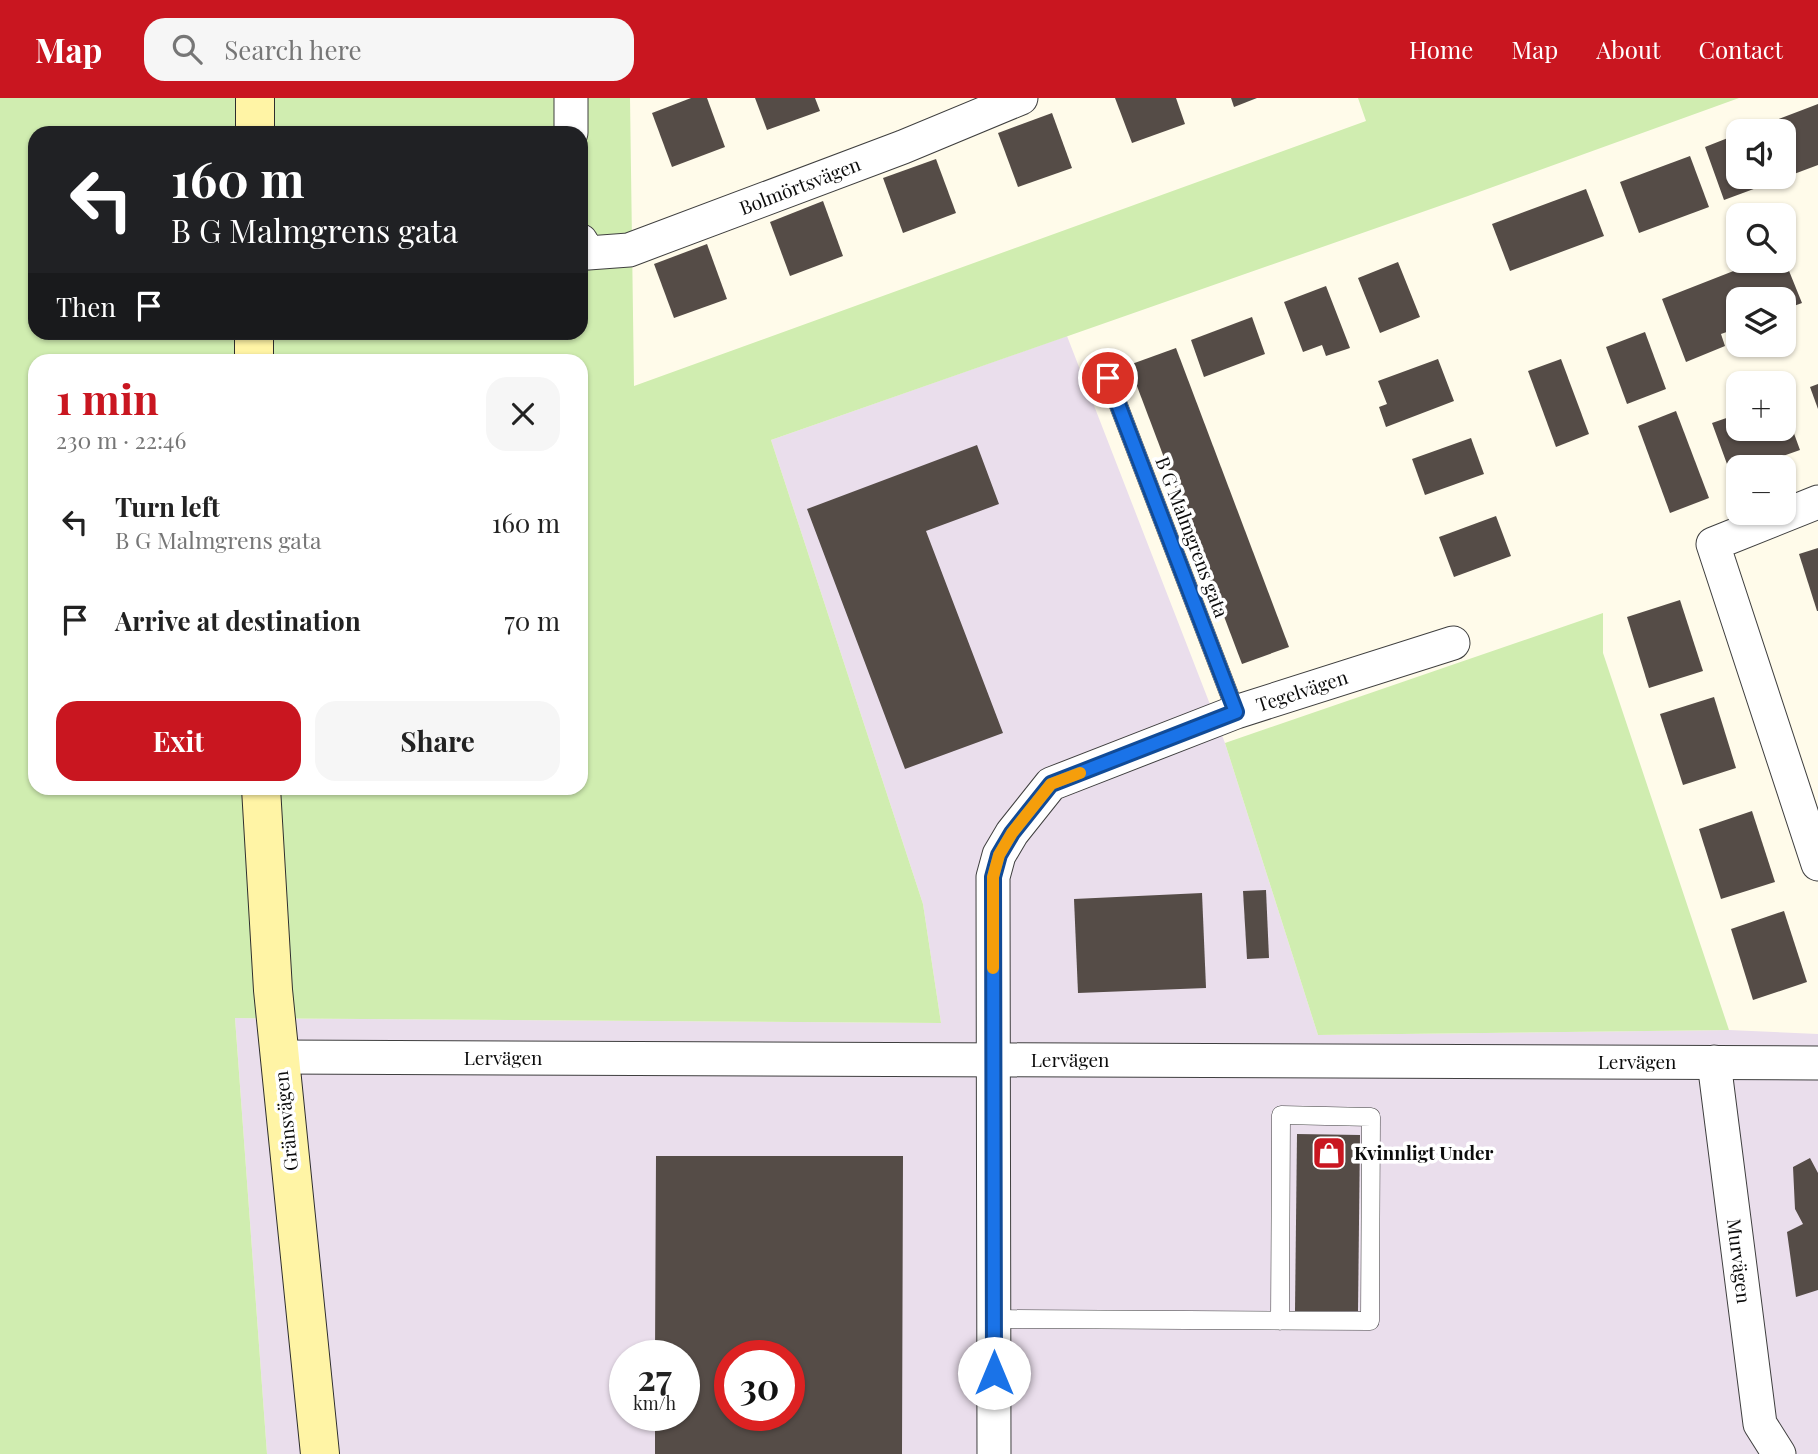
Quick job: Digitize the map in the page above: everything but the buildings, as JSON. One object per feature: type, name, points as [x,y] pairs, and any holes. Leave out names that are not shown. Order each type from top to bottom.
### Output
[{"type":"street","points":[[255,98],[255,126]]},
{"type":"street","points":[[571,98],[571,126]]},
{"type":"street","name":"Bolmörtsvägen","points":[[588,253],[628,250],[904,147],[1021,98]]},
{"type":"street","points":[[1818,502],[1713,544],[1818,864]]},
{"type":"street","name":"Tegelvägen","points":[[994,1454],[993,877],[999,855],[1012,833],[1051,784],[1236,712],[1453,643]]},
{"type":"street","name":"Gränsvägen","points":[[261,795],[273,990],[320,1454]]},
{"type":"street","name":"Lervägen","points":[[279,1057],[1818,1063]]},
{"type":"street","name":"Murvägen","points":[[1714,1062],[1760,1424],[1779,1454]]},
{"type":"lane","name":"B G Malmgrens gata","points":[[1108,378],[1236,712]]},
{"type":"lane","points":[[994,1319],[1280,1321],[1370,1321],[1371,1117],[1281,1115],[1280,1321]]},
{"type":"shaded area","points":[[1067,336],[1225,743],[1318,1035],[1729,1030],[1818,1034],[1818,1454],[267,1454],[235,1018],[941,1023],[923,904],[771,440]]},
{"type":"green space","points":[[0,98],[630,98],[634,386],[1366,121],[1358,98],[1739,98],[1468,196],[771,440],[923,904],[941,1023],[235,1018],[267,1454],[0,1454]]},
{"type":"green space","points":[[1603,613],[1603,653],[1729,1030],[1318,1035],[1225,743]]},
{"type":"slow traffic","points":[[993,968],[993,877],[999,855],[1012,833],[1051,784],[1080,773]]},
{"type":"place","name":"Kvinnligt Under","points":[[1329,1153]]},
{"type":"route","points":[[994,1373],[993,877],[999,855],[1012,833],[1051,784],[1236,712],[1108,378]]}]
